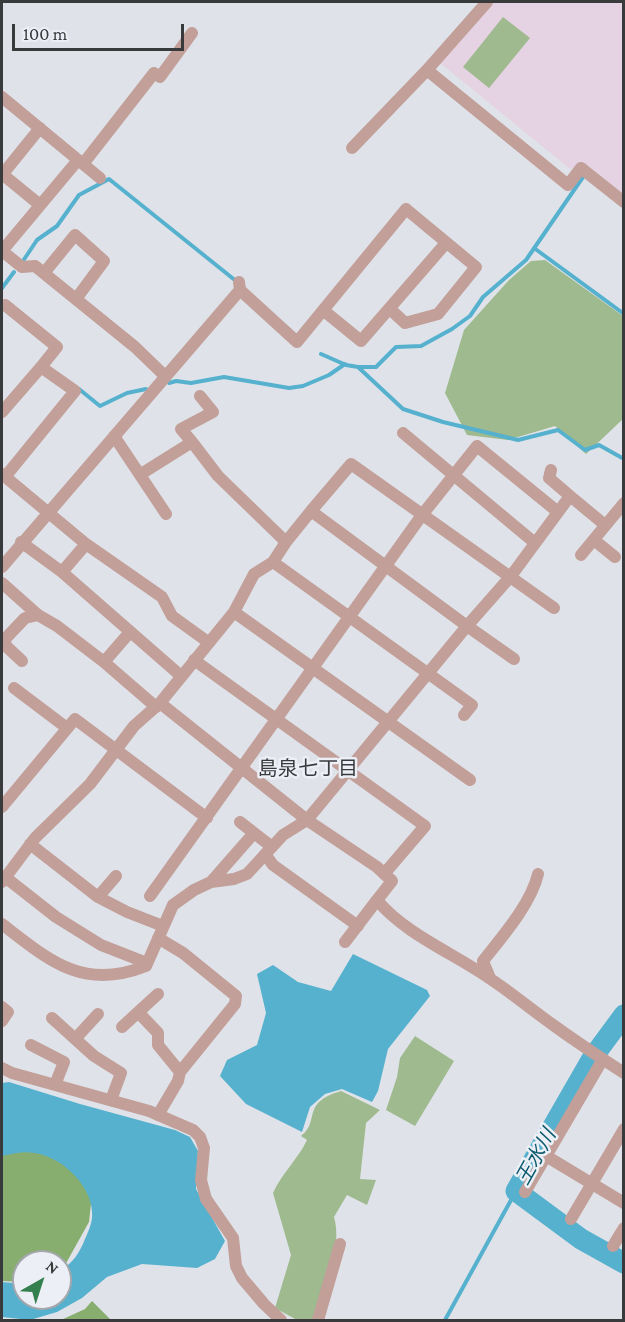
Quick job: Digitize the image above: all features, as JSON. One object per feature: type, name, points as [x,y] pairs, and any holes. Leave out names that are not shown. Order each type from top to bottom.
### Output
[{"type":"street","points":[[352,148],[428,70],[487,2]]},
{"type":"street","points":[[165,376],[135,347],[35,266],[22,267],[2,250],[80,162],[154,73],[159,77],[192,33]]},
{"type":"street","points":[[428,70],[568,185],[581,168],[624,202]]},
{"type":"street","points":[[2,99],[100,178]]},
{"type":"street","points":[[40,128],[2,174],[40,205]]},
{"type":"street","points":[[2,567],[239,286],[297,342],[406,209],[476,267],[438,314],[405,323],[390,309]]},
{"type":"street","points":[[44,273],[75,235],[104,261],[76,299]]},
{"type":"street","points":[[323,310],[361,341],[446,243]]},
{"type":"street","points":[[4,405],[57,347],[5,305]]},
{"type":"street","points":[[41,367],[75,391],[3,476],[86,544],[162,597],[172,616],[208,642]]},
{"type":"street","points":[[200,396],[213,412],[181,429],[218,476],[286,542]]},
{"type":"street","points":[[403,433],[535,543]]},
{"type":"street","points":[[114,436],[166,514]]},
{"type":"street","points":[[141,474],[192,442]]},
{"type":"street","points":[[150,896],[422,515],[477,446],[558,512]]},
{"type":"street","points":[[147,963],[101,945],[3,880],[30,844],[90,784],[134,726],[158,705],[234,612],[254,574],[273,562],[286,542],[351,464],[554,608]]},
{"type":"street","points":[[551,470],[549,478],[605,525]]},
{"type":"street","points":[[2,924],[62,967],[103,976],[131,972],[146,966],[173,904],[211,882],[234,879],[247,874],[283,836],[307,820],[426,673],[511,576],[570,496]]},
{"type":"street","points":[[581,555],[624,503]]},
{"type":"street","points":[[310,512],[514,659]]},
{"type":"street","points":[[594,540],[615,557]]},
{"type":"street","points":[[21,542],[62,572],[181,676]]},
{"type":"street","points":[[62,572],[86,544]]},
{"type":"street","points":[[273,562],[472,705],[464,715]]},
{"type":"street","points":[[2,583],[38,615],[57,626],[241,766],[307,820],[377,867],[392,880],[345,942]]},
{"type":"street","points":[[234,612],[470,780]]},
{"type":"street","points":[[22,661],[7,648],[3,639],[25,618],[38,615]]},
{"type":"street","points":[[104,662],[130,632]]},
{"type":"street","points":[[194,660],[425,826],[384,874]]},
{"type":"street","points":[[14,688],[67,728]]},
{"type":"street","points":[[2,807],[75,719],[207,818]]},
{"type":"street","points":[[240,822],[254,833],[268,850],[273,866],[358,926]]},
{"type":"street","points":[[211,882],[254,833]]},
{"type":"street","points":[[30,844],[98,897],[161,932],[236,996],[236,1004],[180,1072],[178,1081],[158,1115]]},
{"type":"street","points":[[490,978],[483,961],[508,930],[535,885],[538,874]]},
{"type":"street","points":[[98,897],[116,876]]},
{"type":"street","points":[[377,900],[386,911],[432,945],[457,957],[490,978],[624,1073]]},
{"type":"street","points":[[122,1027],[158,994]]},
{"type":"street","points":[[2,1007],[8,1012],[2,1021]]},
{"type":"street","points":[[138,1012],[158,1033],[158,1046],[180,1072]]},
{"type":"street","points":[[75,1039],[98,1014]]},
{"type":"street","points":[[52,1018],[94,1056],[121,1073],[111,1100]]},
{"type":"street","points":[[31,1045],[63,1062],[55,1085]]},
{"type":"street","points":[[525,1192],[603,1059]]},
{"type":"street","points":[[2,1068],[12,1074],[158,1115],[193,1130],[200,1137],[204,1148],[201,1180],[206,1199],[233,1238],[236,1266],[242,1278],[281,1320]]},
{"type":"street","points":[[571,1219],[624,1129]]},
{"type":"street","points":[[546,1156],[624,1203]]},
{"type":"street","points":[[612,1246],[624,1228]]},
{"type":"street","points":[[318,1320],[340,1244]]},
{"type":"shaded area","points":[[486,2],[623,2],[623,194],[589,166],[570,169],[439,62]]},
{"type":"green space","points":[[503,17],[530,38],[489,88],[463,67]]},
{"type":"green space","points":[[545,260],[623,316],[623,419],[586,454],[555,426],[508,440],[467,435],[445,393],[464,330],[509,280],[531,261]]},
{"type":"green space","points":[[415,1036],[454,1061],[415,1126],[386,1110],[397,1077],[400,1058]]},
{"type":"green space","points":[[341,1091],[380,1110],[366,1123],[360,1179],[376,1180],[367,1205],[347,1195],[334,1217],[336,1242],[334,1255],[314,1320],[297,1320],[275,1308],[291,1255],[273,1193],[307,1140],[301,1136],[307,1130],[313,1112],[320,1101]]},
{"type":"green space","points":[[2,1150],[60,1154],[92,1194],[89,1222],[72,1252],[72,1250],[12,1250],[12,1281],[2,1281]]},
{"type":"green space","points":[[92,1301],[111,1320],[61,1320],[85,1309]]},
{"type":"water","points":[[353,954],[427,990],[430,996],[388,1049],[378,1091],[372,1102],[342,1089],[325,1094],[310,1107],[302,1132],[246,1104],[220,1076],[227,1060],[257,1045],[266,1013],[257,974],[273,965],[298,982],[331,991]]},
{"type":"water","points":[[9,1082],[175,1130],[190,1137],[198,1151],[196,1189],[225,1241],[215,1259],[197,1268],[142,1264],[107,1277],[72,1304],[72,1261],[89,1229],[92,1215],[90,1202],[80,1182],[64,1166],[54,1160],[34,1153],[2,1156],[2,1083]]},
{"type":"water","points":[[2,1282],[12,1283],[12,1310],[61,1310],[30,1320],[2,1317]]},
{"type":"waterway","points":[[359,367],[376,367],[396,347],[421,346],[470,316],[483,297],[526,260],[583,177]]},
{"type":"waterway","points":[[23,261],[37,240],[57,226],[79,195],[109,179],[236,281]]},
{"type":"waterway","points":[[534,248],[624,314]]},
{"type":"waterway","points":[[2,288],[14,272]]},
{"type":"waterway","points":[[321,354],[346,365],[358,367],[403,409],[443,422],[518,440],[558,430],[585,450],[599,445],[624,459]]},
{"type":"waterway","points":[[169,383],[176,381],[191,383],[224,377],[289,388],[303,386],[329,375],[345,364]]},
{"type":"waterway","points":[[79,389],[100,406],[127,393],[146,389]]},
{"type":"waterway","name":"王水川","points":[[624,1015],[593,1057],[516,1191],[581,1239],[624,1263]]},
{"type":"waterway","points":[[445,1320],[516,1191]]},
{"type":"district","name":"島泉七丁目","points":[[308,769]]}]
